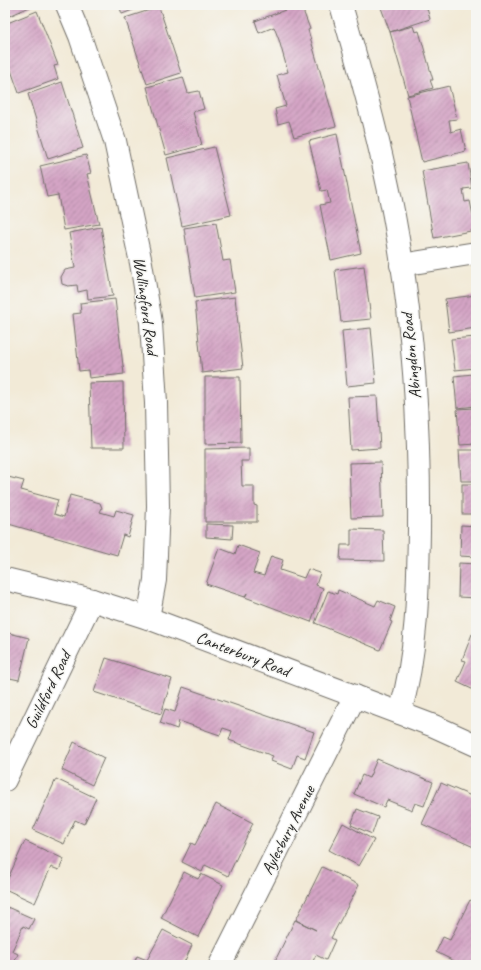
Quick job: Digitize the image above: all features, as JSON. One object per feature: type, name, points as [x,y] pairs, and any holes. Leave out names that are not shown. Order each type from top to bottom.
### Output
[{"type":"street","name":"Wallingford Road","points":[[67,5],[80,36],[115,141],[142,263],[151,323],[156,403],[158,506],[155,580],[148,618]]},
{"type":"street","name":"Abingdon Road","points":[[341,5],[363,80],[386,174],[401,265],[414,375],[420,480],[418,590],[410,672],[400,713]]},
{"type":"street","points":[[401,265],[476,253]]},
{"type":"street","name":"Canterbury Road","points":[[5,580],[92,600],[148,618],[400,713],[476,745]]},
{"type":"street","name":"Guildford Road","points":[[5,780],[92,600]]},
{"type":"street","name":"Aylesbury Avenue","points":[[220,965],[355,696]]},
{"type":"building","points":[[5,5],[34,5],[5,18]]},
{"type":"building","points":[[119,5],[146,5],[122,14]]},
{"type":"building","points":[[301,5],[310,29],[308,30],[336,126],[294,137],[289,121],[278,124],[275,109],[286,106],[277,75],[288,72],[279,40],[274,27],[259,33],[255,21]]},
{"type":"building","points":[[380,5],[426,5],[430,19],[390,32]]},
{"type":"building","points":[[159,7],[181,73],[147,84],[125,18]]},
{"type":"building","points":[[37,11],[58,65],[54,66],[58,79],[19,93],[7,59],[5,60],[5,41],[9,40],[5,30],[5,24]]},
{"type":"building","points":[[413,26],[415,32],[419,31],[433,80],[430,80],[433,88],[408,95],[390,32]]},
{"type":"building","points":[[183,77],[188,93],[199,91],[204,109],[193,112],[202,145],[166,155],[147,87]]},
{"type":"building","points":[[62,82],[83,148],[48,159],[28,94]]},
{"type":"building","points":[[449,86],[457,119],[449,120],[451,132],[461,129],[466,151],[422,162],[407,96]]},
{"type":"building","points":[[337,134],[361,253],[331,260],[320,205],[330,203],[327,190],[321,191],[309,141]]},
{"type":"building","points":[[214,147],[231,215],[182,226],[167,158]]},
{"type":"building","points":[[86,155],[91,173],[87,174],[99,224],[64,230],[58,195],[47,197],[40,166]]},
{"type":"building","points":[[468,163],[472,188],[463,189],[465,202],[470,201],[476,230],[434,238],[422,171]]},
{"type":"building","points":[[216,223],[223,261],[230,260],[235,292],[195,298],[184,228]]},
{"type":"building","points":[[101,227],[113,296],[88,299],[87,290],[78,292],[77,285],[68,286],[62,284],[61,277],[65,270],[75,268],[69,233]]},
{"type":"building","points":[[364,266],[371,319],[341,322],[335,270]]},
{"type":"building","points":[[476,295],[476,328],[449,332],[445,299]]},
{"type":"building","points":[[235,297],[243,368],[202,373],[195,302]]},
{"type":"building","points":[[115,299],[124,374],[89,378],[88,370],[79,371],[73,314],[81,313],[80,303]]},
{"type":"building","points":[[371,328],[376,383],[347,386],[342,331]]},
{"type":"building","points":[[476,337],[476,368],[455,370],[451,339]]},
{"type":"building","points":[[473,370],[476,370],[476,406],[457,408],[454,376],[473,374]]},
{"type":"building","points":[[205,377],[240,377],[241,443],[205,444]]},
{"type":"building","points":[[123,382],[124,448],[91,448],[89,383]]},
{"type":"building","points":[[377,396],[380,448],[351,450],[348,397]]},
{"type":"building","points":[[476,408],[476,444],[460,445],[457,409]]},
{"type":"building","points":[[249,448],[249,461],[241,461],[242,486],[254,486],[254,505],[257,506],[257,522],[205,522],[205,449]]},
{"type":"building","points":[[459,450],[476,450],[476,481],[461,481]]},
{"type":"building","points":[[381,462],[383,517],[351,518],[349,463]]},
{"type":"building","points":[[8,477],[24,481],[21,490],[58,500],[54,514],[64,517],[70,495],[100,503],[102,508],[100,512],[114,516],[116,510],[134,515],[128,537],[123,535],[117,555],[5,523],[7,492],[5,488]]},
{"type":"building","points":[[462,484],[476,484],[476,514],[462,514]]},
{"type":"building","points":[[206,524],[233,525],[232,539],[206,537]]},
{"type":"building","points":[[461,525],[476,526],[476,557],[460,556]]},
{"type":"building","points":[[351,529],[383,530],[384,561],[340,560],[341,545],[351,545]]},
{"type":"building","points":[[238,545],[260,553],[253,573],[264,576],[271,556],[283,560],[280,570],[304,578],[308,569],[320,573],[316,585],[323,588],[311,622],[206,584],[219,548],[235,554]]},
{"type":"building","points":[[459,563],[476,564],[476,598],[458,597]]},
{"type":"building","points":[[338,590],[375,606],[378,600],[395,607],[390,621],[392,622],[380,650],[315,623],[328,591],[337,594]]},
{"type":"building","points":[[5,632],[29,638],[19,680],[5,677]]},
{"type":"building","points":[[472,634],[476,635],[476,691],[457,682],[466,661],[462,660]]},
{"type":"building","points":[[106,658],[172,679],[161,714],[94,692]]},
{"type":"building","points":[[183,687],[314,732],[305,758],[297,755],[292,769],[271,761],[273,756],[229,740],[232,731],[223,728],[220,735],[179,721],[177,729],[160,723],[165,709],[175,712]]},
{"type":"building","points":[[74,742],[104,758],[92,785],[62,770]]},
{"type":"building","points":[[377,759],[433,782],[424,806],[415,803],[412,810],[387,800],[384,807],[354,794],[362,775],[369,778]]},
{"type":"building","points":[[56,779],[96,798],[84,824],[75,820],[64,844],[33,830]]},
{"type":"building","points":[[441,783],[476,798],[476,848],[422,824]]},
{"type":"building","points":[[216,804],[253,823],[228,876],[205,865],[202,872],[182,862],[191,843],[195,845]]},
{"type":"building","points":[[357,809],[378,817],[372,834],[351,825]]},
{"type":"building","points":[[343,823],[374,840],[359,866],[329,850]]},
{"type":"building","points":[[25,841],[64,859],[59,870],[51,867],[35,903],[5,889],[5,885]]},
{"type":"building","points":[[322,867],[359,885],[331,938],[335,940],[326,960],[316,955],[311,965],[273,965],[295,920],[316,930],[296,920]]},
{"type":"building","points":[[184,872],[198,879],[201,874],[223,885],[198,937],[161,918]]},
{"type":"building","points":[[470,900],[476,903],[476,965],[462,965],[436,952],[443,937],[450,940]]},
{"type":"building","points":[[5,906],[34,919],[29,929],[23,926],[12,951],[18,954],[13,965],[5,961]]},
{"type":"building","points":[[163,930],[192,945],[183,965],[133,965],[137,956],[147,960]]}]
